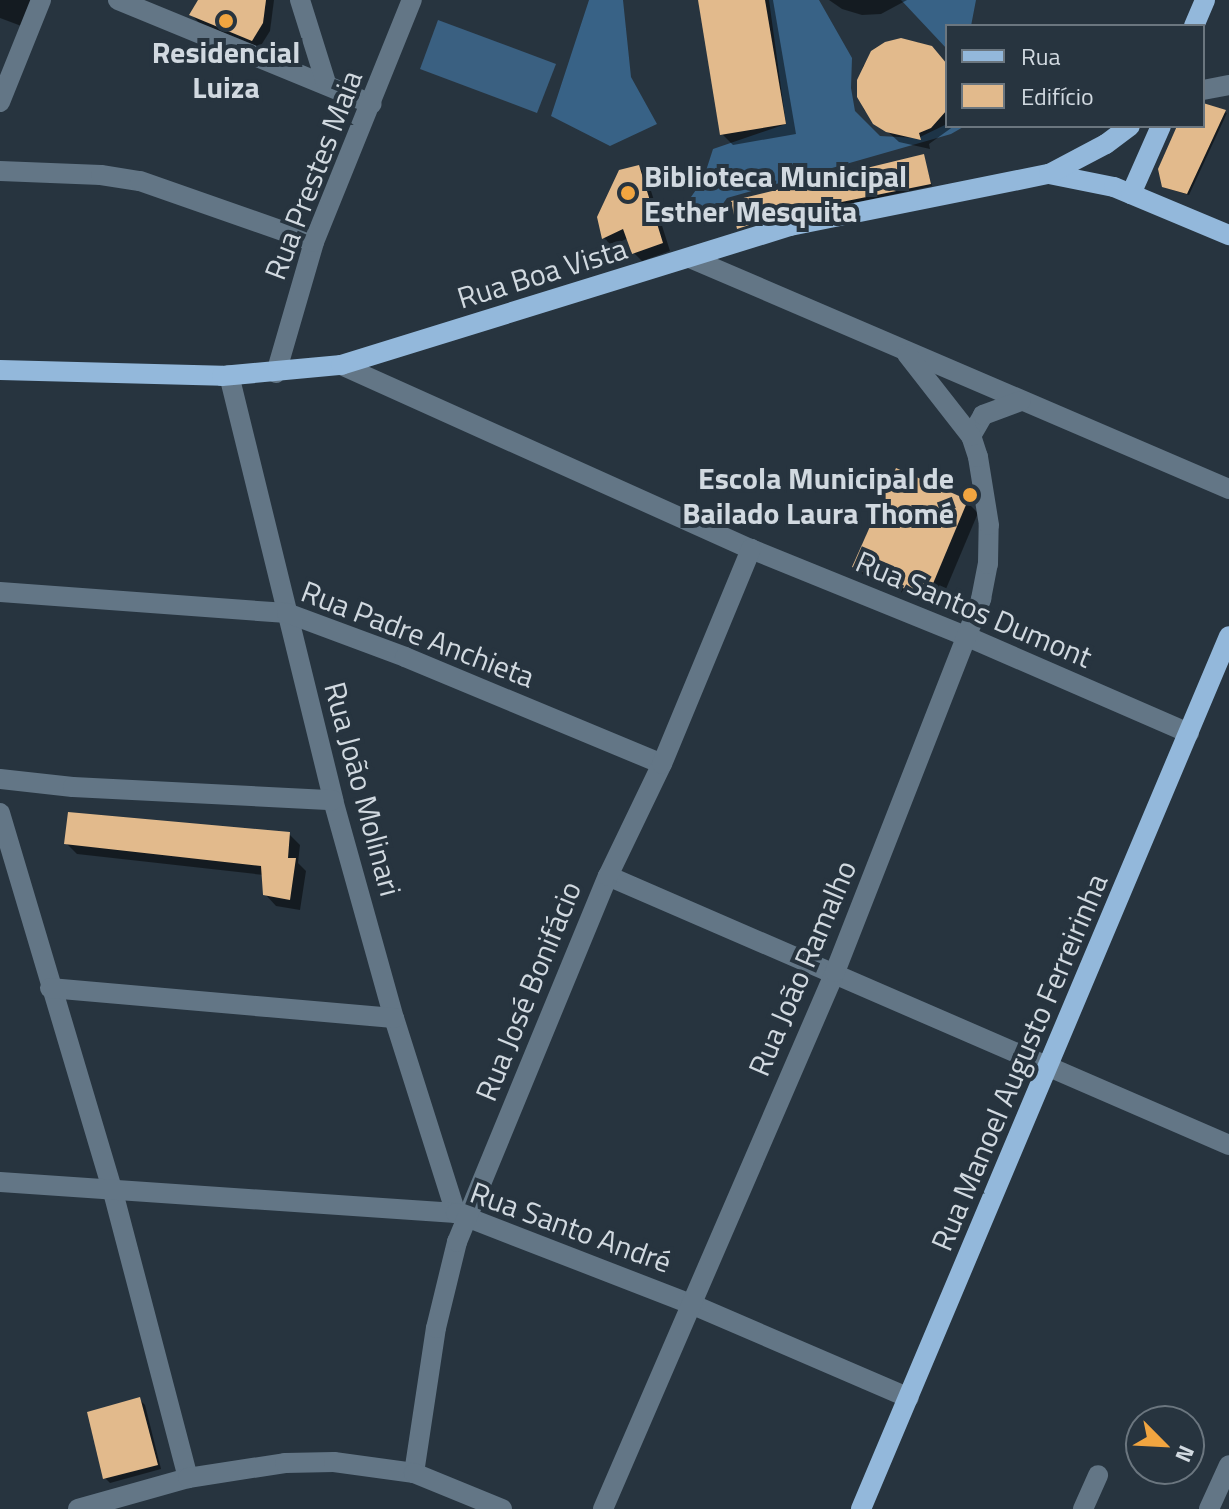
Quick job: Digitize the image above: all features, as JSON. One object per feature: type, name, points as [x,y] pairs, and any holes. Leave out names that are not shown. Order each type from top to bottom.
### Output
[{"type":"main road","points":[[1195,24],[1205,0]]},
{"type":"main road","name":"Rua Boa Vista","points":[[0,370],[229,375],[341,365],[790,226],[1049,174],[1106,144],[1127,128]]},
{"type":"main road","points":[[1131,194],[1160,128]]},
{"type":"main road","points":[[1049,174],[1091,180],[1229,235]]},
{"type":"main road","name":"Rua Manoel Augusto Ferreirinha","points":[[861,1509],[1229,636]]},
{"type":"street","points":[[0,102],[41,0]]},
{"type":"street","points":[[118,0],[371,104]]},
{"type":"street","points":[[300,0],[326,83]]},
{"type":"street","name":"Rua Prestes Maia","points":[[276,373],[314,242],[412,0]]},
{"type":"street","points":[[1205,90],[1229,85]]},
{"type":"street","points":[[0,171],[101,175],[140,181],[314,242]]},
{"type":"street","points":[[690,258],[907,354],[1229,489]]},
{"type":"street","name":"Rua João Ramalho","points":[[603,1509],[835,972],[968,637],[988,564],[986,493],[971,436],[907,354]]},
{"type":"street","name":"Rua Santos Dumont","points":[[341,365],[751,549],[968,637],[1189,733]]},
{"type":"street","name":"Rua João Molinari","points":[[229,375],[333,800],[394,1018],[462,1215]]},
{"type":"street","points":[[971,436],[983,415],[1021,401]]},
{"type":"street","name":"Rua José Bonifácio","points":[[414,1473],[436,1328],[462,1215],[608,876],[662,764],[751,549]]},
{"type":"street","name":"Rua Padre Anchieta","points":[[0,592],[287,613],[390,651],[662,764]]},
{"type":"street","points":[[0,779],[333,800]]},
{"type":"street","points":[[0,813],[113,1192],[188,1478]]},
{"type":"street","points":[[608,876],[1229,1145]]},
{"type":"street","points":[[50,988],[394,1018]]},
{"type":"street","name":"Rua Santo André","points":[[0,1182],[462,1215],[691,1304],[909,1398]]},
{"type":"street","points":[[78,1509],[188,1478],[285,1463],[334,1462],[414,1473],[502,1509]]},
{"type":"street","points":[[1209,1509],[1229,1465]]},
{"type":"street","points":[[1083,1509],[1098,1475]]},
{"type":"shaded area","points":[[589,0],[623,0],[631,77],[657,124],[610,146],[551,116]]},
{"type":"shaded area","points":[[769,0],[819,0],[852,58],[851,88],[855,111],[880,136],[918,138],[945,125],[945,128],[962,128],[951,134],[727,198],[712,219],[695,225],[686,204],[703,180],[713,149],[786,124]]},
{"type":"shaded area","points":[[901,0],[976,0],[971,24],[945,24],[945,47]]},
{"type":"shaded area","points":[[438,20],[556,64],[537,113],[420,69]]},
{"type":"building","name":"Residencial Luiza","points":[[198,0],[266,0],[263,23],[252,41],[189,15]]},
{"type":"building","points":[[698,0],[765,0],[786,124],[720,135]]},
{"type":"building","points":[[901,38],[932,46],[945,62],[945,112],[931,128],[919,133],[921,140],[886,132],[873,124],[857,97],[857,80],[871,51],[885,42]]},
{"type":"building","points":[[1205,104],[1226,110],[1187,194],[1162,187],[1158,169],[1176,128],[1205,128]]},
{"type":"building","points":[[924,154],[931,184],[787,213],[737,229],[731,201]]},
{"type":"building","name":"Biblioteca Municipal Esther Mesquita","points":[[639,165],[663,243],[632,254],[623,229],[602,239],[597,217],[619,170]]},
{"type":"building","points":[[896,468],[968,500],[927,598],[852,567]]},
{"type":"building","points":[[68,812],[290,832],[288,858],[296,858],[290,900],[263,895],[261,866],[64,844]]},
{"type":"building","points":[[140,1397],[158,1465],[103,1479],[87,1412]]},
{"type":"place","name":"Residencial Luiza","points":[[226,21]]},
{"type":"place","name":"Biblioteca Municipal Esther Mesquita","points":[[628,193]]},
{"type":"place","name":"Escola Municipal de Bailado Laura Thomé","points":[[970,495]]}]
